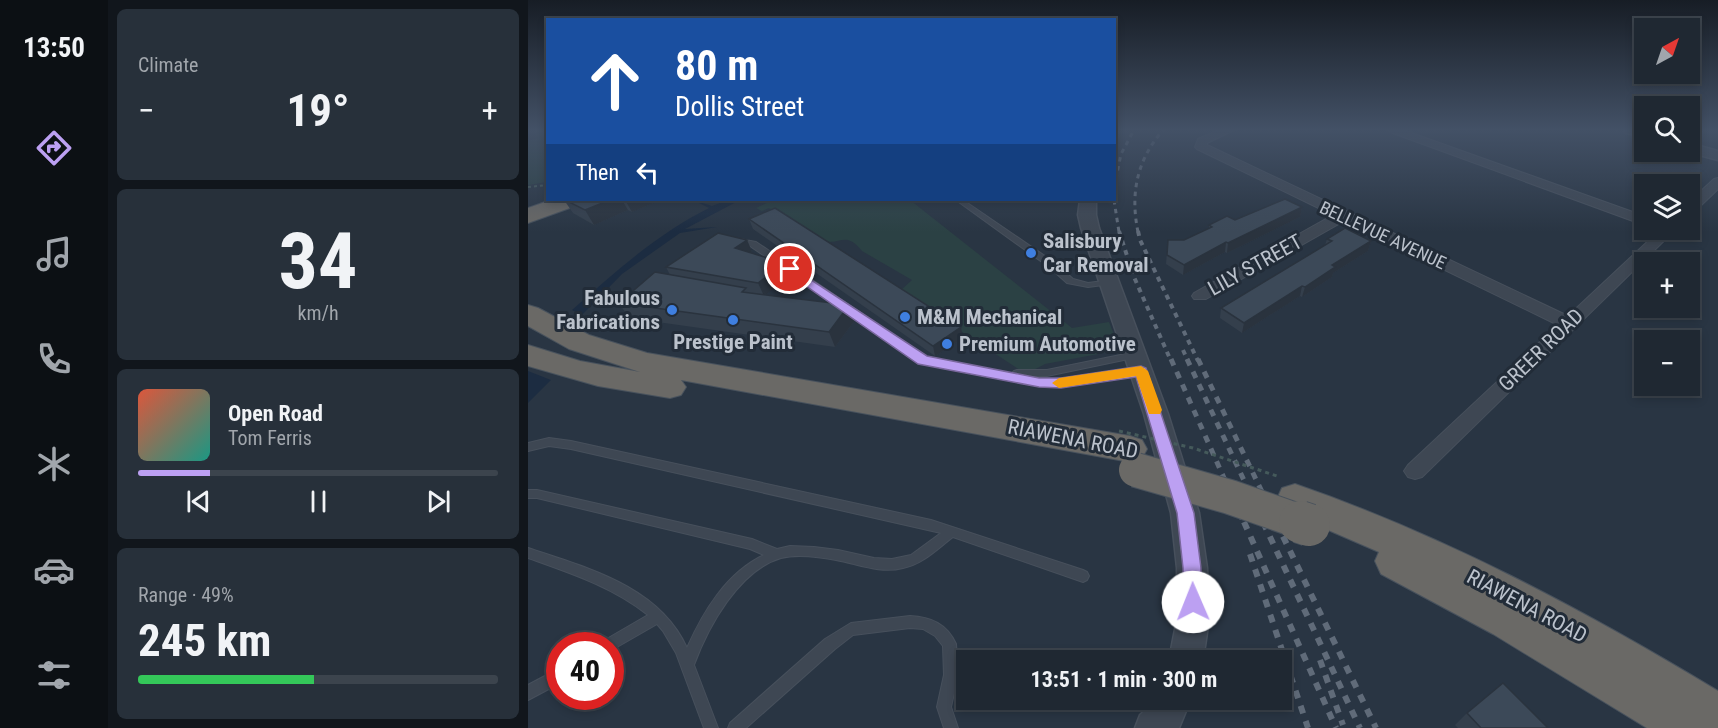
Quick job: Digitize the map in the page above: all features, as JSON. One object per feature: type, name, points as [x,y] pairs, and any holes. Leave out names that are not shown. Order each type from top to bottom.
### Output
[{"type":"highway","name":"RIAWENA ROAD","points":[[528,314],[579,342],[645,363],[1128,450],[1230,497],[1295,500],[1392,537],[1503,591],[1569,627],[1718,718]]},
{"type":"highway","name":"RIAWENA ROAD","points":[[528,355],[582,373],[1049,452],[1128,450]]},
{"type":"highway","name":"RIAWENA ROAD","points":[[1295,500],[1386,557],[1494,611],[1563,650],[1690,728]]},
{"type":"street","name":"BELLEVUE AVENUE","points":[[1233,164],[1569,323]]},
{"type":"street","points":[[1487,164],[1634,217]]},
{"type":"street","points":[[1700,199],[1718,182]]},
{"type":"street","points":[[1088,201],[1089,222],[1156,414],[1185,513],[1192,568],[1193,619],[1188,650]]},
{"type":"street","name":"LILY STREET","points":[[1200,296],[1342,216]]},
{"type":"street","name":"GREER ROAD","points":[[1415,471],[1656,240]]},
{"type":"street","points":[[1153,728],[1170,710]]},
{"type":"lane","points":[[960,201],[1052,265],[1070,281],[1088,285],[1110,282]]},
{"type":"lane","points":[[724,236],[753,244],[923,360],[1039,382],[1061,383],[1138,363]]},
{"type":"lane","points":[[827,309],[850,311]]},
{"type":"lane","points":[[923,360],[1026,374],[1138,363]]},
{"type":"lane","points":[[528,447],[549,442],[571,446],[919,522],[1083,576]]},
{"type":"lane","points":[[528,494],[752,544],[775,554]]},
{"type":"lane","points":[[687,667],[695,641],[729,590],[752,567],[775,554],[799,550],[838,555],[872,564],[894,564],[911,560],[951,532]]},
{"type":"lane","points":[[528,553],[604,581],[641,602],[668,627],[687,667],[711,728]]},
{"type":"lane","points":[[624,637],[657,617]]},
{"type":"lane","points":[[735,728],[830,644],[851,629],[910,622],[925,623],[940,632],[949,644],[951,675],[944,707],[951,728]]},
{"type":"lane","points":[[528,693],[546,683]]},
{"type":"path","points":[[1128,450],[1193,448],[1295,500]]},
{"type":"green space","points":[[528,164],[546,164],[546,182],[528,185]]},
{"type":"green space","points":[[771,201],[911,201],[1072,328],[1109,322],[1120,350],[1045,364],[1026,374],[900,291],[912,280],[862,251],[856,244],[846,240],[829,242],[823,240],[769,208],[762,211],[756,208]]},
{"type":"water","points":[[695,201],[712,206],[725,201],[738,201],[685,229],[717,227],[680,233],[622,274],[582,315],[572,310],[654,242],[709,208]]},
{"type":"water","points":[[528,371],[551,380],[528,403]]},
{"type":"building","points":[[1285,199],[1302,207],[1226,242],[1184,265],[1167,255],[1168,240],[1184,240],[1212,227],[1209,225],[1227,216],[1235,220]]},
{"type":"building","points":[[567,201],[608,201],[585,210]]},
{"type":"building","points":[[775,208],[961,327],[933,346],[749,219]]},
{"type":"building","points":[[1345,228],[1371,241],[1332,265],[1335,267],[1305,287],[1302,286],[1244,323],[1221,308],[1332,241],[1327,239]]},
{"type":"building","points":[[718,233],[747,240],[735,248],[784,263],[758,283],[666,267]]},
{"type":"building","points":[[655,272],[746,288],[742,292],[849,305],[829,332],[619,303]]},
{"type":"building","points":[[1503,683],[1548,728],[1481,728],[1467,713]]},
{"type":"railway","points":[[1116,178],[1119,164]]},
{"type":"railway","points":[[1138,232],[1135,204],[1142,164]]},
{"type":"railway","points":[[1114,201],[1119,232]]},
{"type":"railway","points":[[1119,231],[1134,277],[1171,361]]},
{"type":"railway","points":[[1138,231],[1140,240],[1198,361]]},
{"type":"railway","points":[[1183,350],[1188,361]]},
{"type":"railway","points":[[1171,359],[1244,523]]},
{"type":"railway","points":[[1187,359],[1264,523]]},
{"type":"railway","points":[[1198,359],[1277,523]]},
{"type":"railway","points":[[1244,522],[1336,728]]},
{"type":"railway","points":[[1263,522],[1360,728]]},
{"type":"railway","points":[[1276,522],[1376,728]]},
{"type":"railway","points":[[1250,554],[1308,728]]},
{"type":"railway","points":[[1320,660],[1343,725]]},
{"type":"slow traffic","points":[[1059,383],[1141,371],[1155,410]]},
{"type":"place","name":"Salisbury Car Removal","points":[[1031,253]]},
{"type":"place","name":"Fabulous Fabrications","points":[[672,310]]},
{"type":"place","name":"M&M Mechanical","points":[[905,317]]},
{"type":"place","name":"Prestige Paint","points":[[733,320]]},
{"type":"place","name":"Premium Automotive","points":[[947,344]]},
{"type":"route","points":[[790,269],[923,360],[1039,382],[1061,383],[1141,371],[1185,513],[1192,568],[1193,602]]}]
